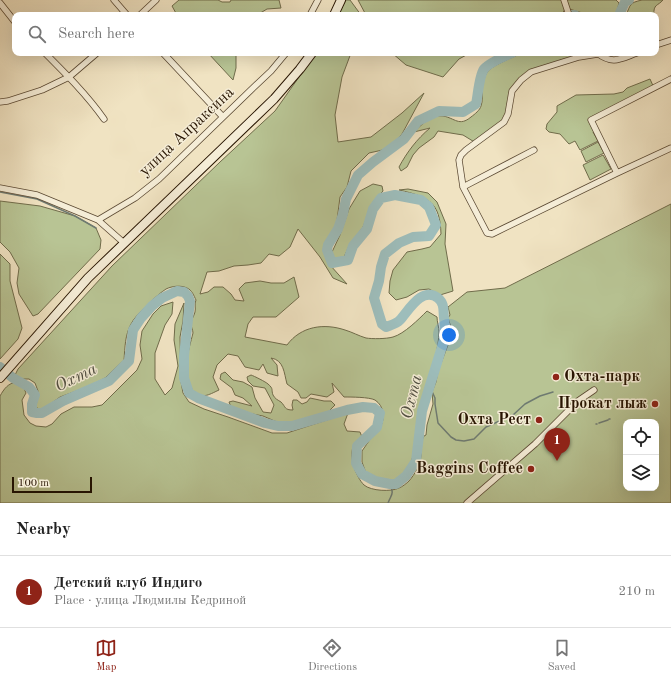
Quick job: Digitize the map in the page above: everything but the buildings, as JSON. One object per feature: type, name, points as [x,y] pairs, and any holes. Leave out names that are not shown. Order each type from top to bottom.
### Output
[{"type":"street","points":[[114,0],[124,12]]},
{"type":"street","points":[[143,12],[156,0]]},
{"type":"street","points":[[312,12],[318,0]]},
{"type":"street","points":[[335,12],[341,0]]},
{"type":"street","points":[[564,0],[568,12]]},
{"type":"street","points":[[0,3],[12,18]]},
{"type":"street","points":[[659,44],[671,40]]},
{"type":"street","points":[[48,56],[92,102],[104,119]]},
{"type":"street","points":[[0,102],[8,101],[42,90],[69,77],[94,56]]},
{"type":"street","points":[[166,56],[223,117]]},
{"type":"street","name":"улица Апраксина","points":[[98,220],[135,198],[159,179],[271,71],[284,56]]},
{"type":"street","points":[[0,378],[88,278],[274,98],[310,56]]},
{"type":"street","points":[[584,56],[525,75],[512,91],[508,114],[504,122],[461,155],[459,160],[463,187],[487,233],[492,234],[671,148]]},
{"type":"street","points":[[602,56],[613,61],[629,56]]},
{"type":"street","points":[[617,173],[591,120],[671,79]]},
{"type":"street","points":[[463,187],[534,150]]},
{"type":"street","points":[[0,188],[37,195],[98,220],[124,242]]},
{"type":"street","points":[[467,503],[535,444],[574,405],[594,390]]},
{"type":"green space","points":[[179,0],[218,0],[222,2],[230,2],[231,0],[279,0],[281,8],[267,9],[262,12],[175,12],[172,6]]},
{"type":"green space","points":[[346,0],[350,0],[359,12],[340,12]]},
{"type":"green space","points":[[358,0],[616,0],[619,3],[617,12],[579,12],[566,8],[563,12],[364,12]]},
{"type":"green space","points":[[642,0],[663,0],[655,7],[654,12],[627,12],[631,4]]},
{"type":"green space","points":[[211,56],[236,56],[236,68],[233,80]]},
{"type":"green space","points":[[314,56],[350,56],[342,77],[335,115],[338,142],[371,137],[402,113],[424,93],[402,134],[387,149],[369,153],[351,171],[347,187],[340,197],[336,228],[325,244],[330,265],[347,284],[333,278],[320,257],[298,229],[290,247],[279,256],[269,254],[261,263],[234,266],[219,271],[207,272],[200,294],[208,292],[214,287],[223,287],[235,300],[244,301],[239,289],[245,283],[260,281],[284,283],[294,277],[299,297],[276,317],[253,317],[248,324],[245,337],[287,345],[299,334],[313,328],[337,328],[366,338],[387,338],[402,333],[427,311],[437,317],[439,338],[437,351],[428,386],[419,409],[413,456],[405,472],[399,478],[392,481],[379,480],[367,476],[362,462],[362,451],[382,423],[382,408],[375,400],[360,397],[344,397],[332,383],[334,392],[327,397],[311,394],[306,398],[301,398],[298,392],[287,384],[283,368],[279,361],[271,358],[277,365],[278,376],[267,373],[263,364],[259,370],[245,367],[238,356],[228,354],[217,365],[213,377],[219,390],[205,396],[192,389],[188,384],[186,362],[193,333],[191,322],[195,312],[196,300],[190,290],[182,286],[166,289],[137,315],[128,332],[124,360],[105,378],[90,386],[60,397],[40,410],[36,407],[38,391],[35,383],[29,379],[22,379],[15,375],[18,369],[112,266],[275,111]]},
{"type":"green space","points":[[396,56],[464,56],[459,59],[443,77],[406,65]]},
{"type":"green space","points":[[516,56],[587,56],[531,72],[512,91],[504,122],[476,143],[463,135],[438,131],[434,137],[419,148],[413,155],[407,167],[401,171],[399,167],[405,156],[430,128],[414,132],[431,118],[443,116],[460,122],[471,117],[481,106],[483,85],[489,70]]},
{"type":"green space","points":[[650,79],[654,88],[591,120],[596,131],[593,132],[598,141],[580,150],[575,141],[569,144],[560,134],[549,132],[546,129],[547,124],[557,112],[557,106],[576,95],[614,94],[623,92],[627,88]]},
{"type":"green space","points":[[598,142],[604,153],[586,162],[581,151]]},
{"type":"green space","points":[[603,155],[611,169],[590,180],[583,165]]},
{"type":"green space","points":[[373,184],[382,186],[383,191],[373,202],[363,227],[349,246],[344,257],[340,260],[334,261],[332,252],[349,209],[360,191]]},
{"type":"green space","points":[[408,189],[428,193],[437,202],[446,224],[445,244],[453,291],[440,295],[429,289],[419,290],[407,297],[396,300],[389,293],[393,270],[407,252],[430,247],[441,234],[440,223],[435,208],[431,203],[418,195],[399,190]]},
{"type":"green space","points":[[0,201],[40,206],[75,216],[96,228],[101,240],[100,249],[38,314],[33,316],[19,294],[17,283],[19,268],[10,252],[0,242]]},
{"type":"green space","name":"Охта-парк","points":[[671,204],[671,503],[0,503],[0,396],[5,389],[9,385],[17,382],[23,386],[26,393],[22,400],[24,415],[30,423],[36,426],[46,427],[52,424],[61,414],[74,407],[92,407],[102,405],[137,370],[142,359],[140,345],[142,331],[153,314],[161,306],[173,302],[172,314],[165,325],[155,353],[155,379],[165,395],[172,388],[178,366],[174,340],[175,324],[184,303],[180,337],[181,382],[183,393],[189,402],[204,409],[272,433],[287,433],[348,413],[344,424],[347,431],[360,432],[362,437],[356,442],[352,450],[352,460],[358,477],[364,485],[371,489],[391,490],[400,487],[407,483],[411,478],[417,469],[420,459],[422,441],[426,435],[427,425],[433,404],[432,392],[451,336],[448,307],[467,292],[505,288]]},
{"type":"green space","points":[[0,254],[10,264],[10,281],[22,328],[18,339],[0,359]]},
{"type":"green space","points":[[225,372],[233,380],[243,382],[252,387],[255,398],[263,412],[271,413],[274,405],[265,388],[253,386],[248,381],[247,377],[251,375],[270,386],[274,396],[288,409],[293,410],[293,400],[297,400],[302,404],[307,402],[310,398],[331,401],[335,405],[328,412],[295,422],[286,423],[277,422],[263,416],[242,412],[231,407],[229,402],[233,401],[252,406],[243,398],[235,395],[232,388],[220,379],[221,374]]},
{"type":"waterway","name":"Охта","points":[[620,12],[625,2],[629,0]]},
{"type":"waterway","name":"Охта","points":[[0,367],[13,378],[29,387],[35,395],[32,404],[32,412],[42,413],[63,401],[109,381],[129,361],[133,330],[141,318],[162,298],[177,291],[184,292],[190,301],[184,356],[184,378],[189,393],[198,398],[265,423],[278,426],[292,426],[347,410],[363,407],[374,408],[380,413],[377,427],[357,446],[356,463],[362,474],[375,481],[396,484],[406,476],[416,461],[422,411],[445,337],[443,308],[442,303],[438,298],[432,295],[427,295],[416,301],[400,320],[386,327],[382,324],[374,298],[385,254],[399,243],[413,237],[429,236],[436,225],[429,207],[421,200],[395,195],[381,198],[373,209],[367,229],[353,246],[348,260],[332,263],[327,250],[328,245],[338,229],[346,199],[358,175],[404,139],[418,121],[439,111],[463,112],[476,104],[482,72],[493,62],[505,56]]},
{"type":"waterway","points":[[0,192],[37,199],[75,216],[96,228]]},
{"type":"waterway","points":[[430,387],[435,398],[438,423],[451,437],[456,440],[464,441],[474,439],[486,427],[513,415],[525,404],[540,396],[553,392]]},
{"type":"waterway","points":[[599,423],[608,420]]},
{"type":"waterway","points":[[388,503],[392,492],[390,484]]},
{"type":"place","name":"Охта-парк","points":[[556,377]]},
{"type":"place","name":"Прокат лыж","points":[[655,404]]},
{"type":"place","name":"Охта Рест","points":[[539,420]]},
{"type":"place","name":"Детский клуб Индиго","points":[[557,461]]},
{"type":"place","name":"Baggins Coffee","points":[[531,469]]}]
